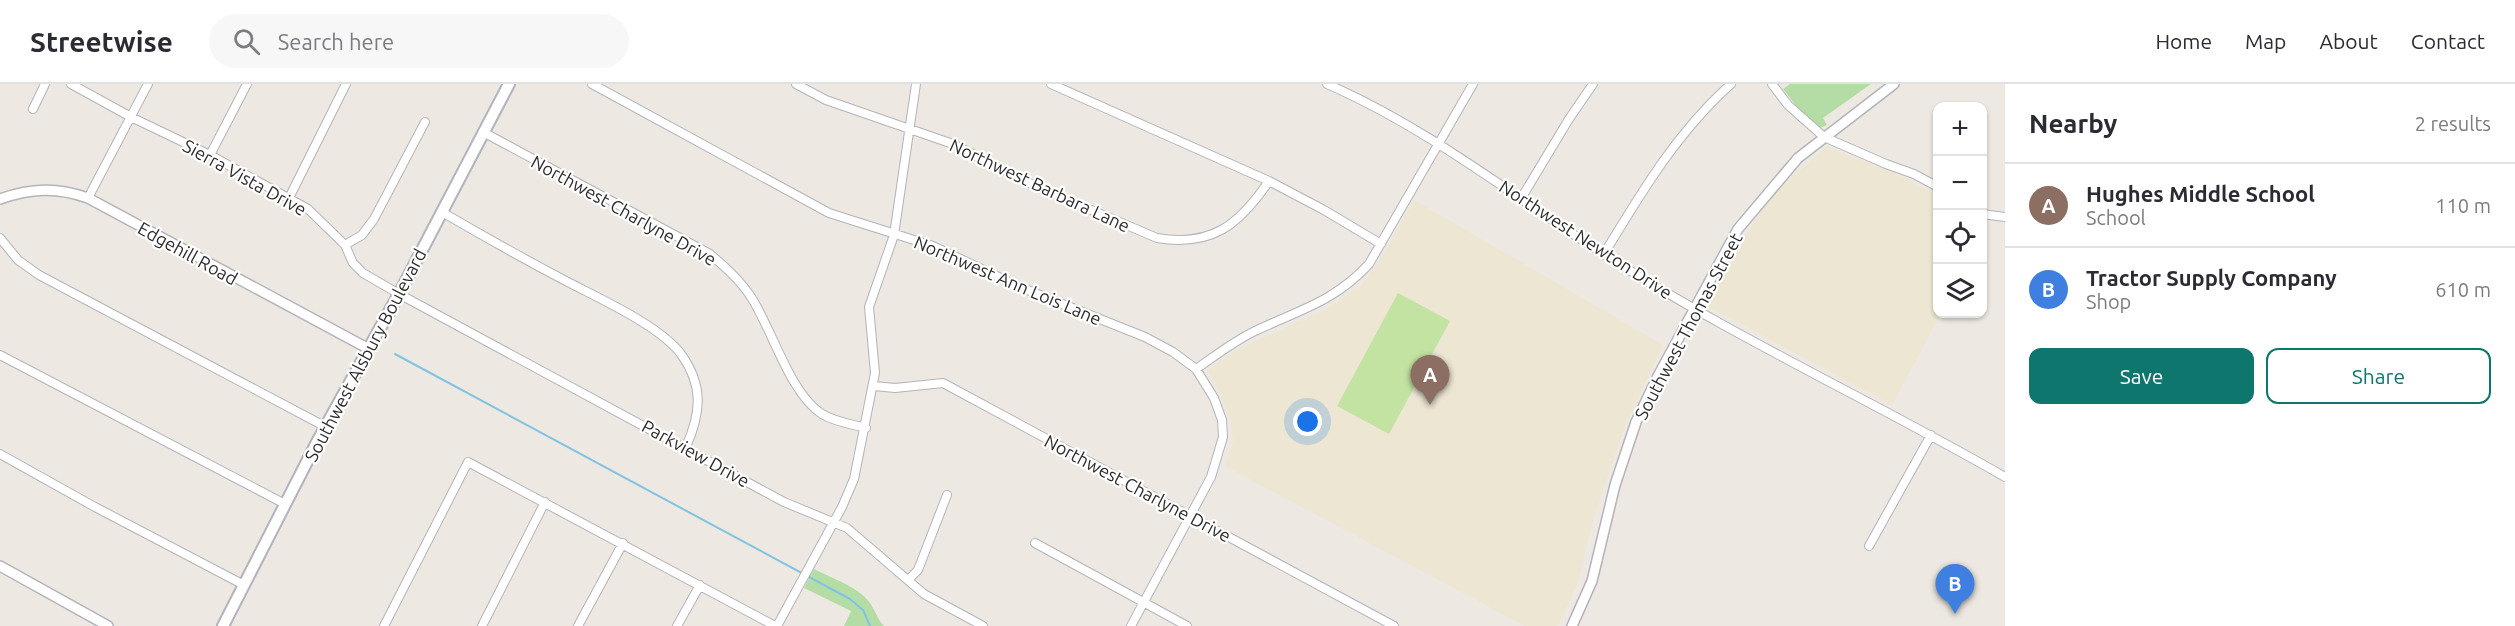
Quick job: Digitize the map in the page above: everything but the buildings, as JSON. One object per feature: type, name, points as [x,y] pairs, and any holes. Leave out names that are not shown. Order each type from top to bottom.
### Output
[{"type":"main road","name":"Southwest Alsbury Boulevard","points":[[223,626],[285,504],[509,84]]},
{"type":"street","points":[[33,109],[45,84]]},
{"type":"street","name":"Sierra Vista Drive","points":[[71,84],[131,117],[210,155],[308,209],[345,245],[353,263],[363,273],[399,294]]},
{"type":"street","points":[[88,198],[148,84]]},
{"type":"street","points":[[210,155],[247,84]]},
{"type":"street","points":[[288,198],[346,84]]},
{"type":"street","name":"Northwest Ann Lois Lane","points":[[592,84],[829,213],[933,246],[1020,287],[1145,337],[1173,352],[1196,369]]},
{"type":"street","name":"Northwest Barbara Lane","points":[[796,84],[826,100],[954,144],[1035,186],[1157,238],[1178,241],[1199,240],[1217,234],[1240,218],[1269,182]]},
{"type":"street","points":[[384,626],[468,462],[776,626],[850,491],[874,386],[875,360],[869,308],[894,235],[916,84]]},
{"type":"street","points":[[1050,84],[1269,182],[1324,210],[1381,244]]},
{"type":"street","name":"Northwest Newton Drive","points":[[1328,84],[1389,113],[1438,143],[1522,197],[1604,254],[1694,309],[2005,477]]},
{"type":"street","points":[[1131,626],[1170,549],[1211,477],[1223,437],[1222,420],[1214,398],[1196,369],[1239,339],[1328,299],[1346,288],[1369,264],[1473,84]]},
{"type":"street","points":[[1522,197],[1593,84]]},
{"type":"street","points":[[1604,254],[1676,142],[1709,104],[1731,84]]},
{"type":"street","points":[[1772,84],[1788,105],[1824,137],[1914,174],[1933,184]]},
{"type":"street","name":"Southwest Thomas Street","points":[[1572,626],[1592,581],[1625,448],[1658,376],[1738,230],[1798,158],[1894,84]]},
{"type":"street","points":[[345,245],[362,235],[374,219],[425,122]]},
{"type":"street","name":"Northwest Charlyne Drive","points":[[483,132],[710,254],[741,282],[752,298],[788,370],[809,402],[820,413],[833,420],[866,428]]},
{"type":"street","name":"Edgehill Road","points":[[0,199],[43,188],[56,189],[88,198],[369,349]]},
{"type":"street","points":[[442,212],[499,246],[600,299],[671,342],[691,372],[699,400],[696,423],[686,447]]},
{"type":"street","points":[[1987,215],[2005,217]]},
{"type":"street","points":[[0,238],[18,260],[39,275],[326,428]]},
{"type":"street","name":"Parkview Drive","points":[[399,294],[784,501],[834,522],[860,537],[924,594],[983,626]]},
{"type":"street","points":[[0,355],[285,504]]},
{"type":"street","name":"Northwest Charlyne Drive","points":[[874,386],[895,388],[943,384],[1394,626]]},
{"type":"street","points":[[1869,546],[1931,435]]},
{"type":"street","points":[[0,454],[244,585]]},
{"type":"street","points":[[908,580],[918,570],[947,495]]},
{"type":"street","points":[[482,626],[546,502]]},
{"type":"street","points":[[578,626],[623,543]]},
{"type":"street","points":[[1035,543],[1187,626]]},
{"type":"street","points":[[0,566],[108,626]]},
{"type":"street","points":[[677,626],[700,585]]},
{"type":"shaded area","points":[[1827,146],[1887,169],[1933,193],[1933,318],[1939,318],[1892,405],[1705,305],[1730,259],[1778,190]]},
{"type":"shaded area","points":[[1414,200],[1663,345],[1625,426],[1593,520],[1577,585],[1558,626],[1525,626],[1225,466],[1233,441],[1230,418],[1208,370],[1236,350],[1324,310],[1360,287],[1380,261]]},
{"type":"green space","points":[[1790,84],[1871,84],[1823,118],[1827,125],[1820,128],[1801,112],[1783,89]]},
{"type":"green space","points":[[1398,293],[1450,321],[1389,434],[1337,406]]},
{"type":"green space","points":[[814,569],[864,596],[884,626],[844,626],[851,611],[804,588]]},
{"type":"waterway","points":[[395,354],[850,599],[863,610],[870,626]]},
{"type":"place","name":"Hughes Middle School","points":[[1430,405]]},
{"type":"place","name":"Tractor Supply Company","points":[[1955,614]]}]
